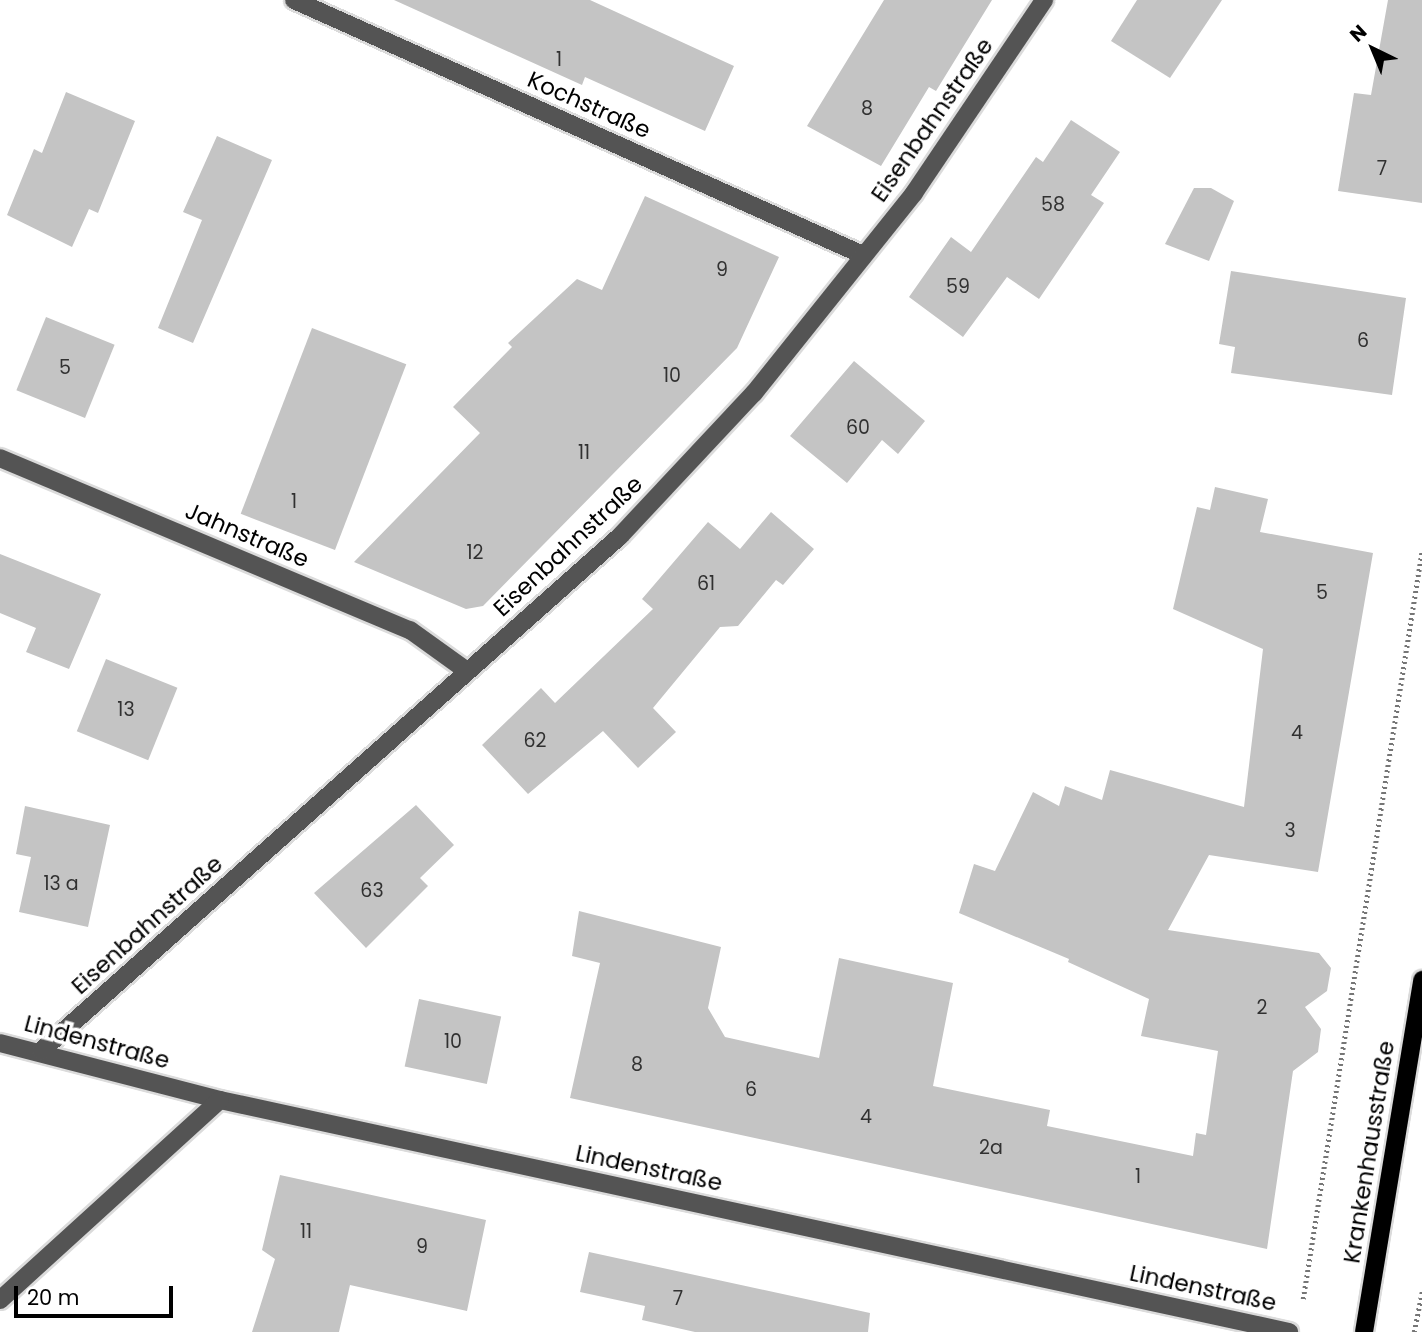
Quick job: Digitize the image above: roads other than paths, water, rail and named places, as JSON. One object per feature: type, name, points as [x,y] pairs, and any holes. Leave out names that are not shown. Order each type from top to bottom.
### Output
[{"type":"main road","name":"Krankenhausstraße","points":[[1364,1332],[1422,980]]},
{"type":"street","name":"Kochstraße","points":[[294,0],[863,255]]},
{"type":"street","name":"Eisenbahnstraße","points":[[41,1051],[620,536],[754,393],[914,193],[1045,0]]},
{"type":"street","name":"Jahnstraße","points":[[0,458],[410,630],[467,671]]},
{"type":"street","name":"Lindenstraße","points":[[2,1045],[41,1051],[220,1100],[1289,1332]]},
{"type":"street","points":[[0,1300],[220,1100]]}]
